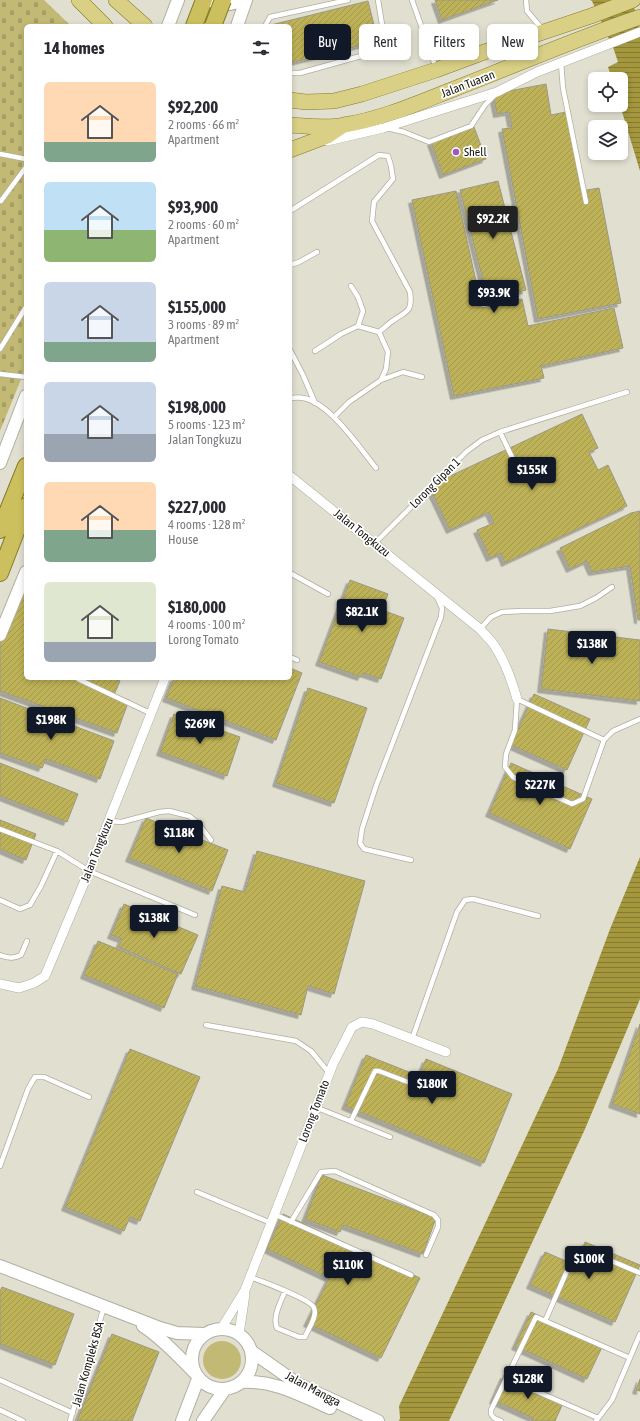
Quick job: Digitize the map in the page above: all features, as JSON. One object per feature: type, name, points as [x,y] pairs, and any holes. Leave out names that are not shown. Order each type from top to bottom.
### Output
[{"type":"highway","points":[[195,24],[204,0]]},
{"type":"highway","points":[[214,24],[223,0]]},
{"type":"highway","points":[[0,530],[24,471]]},
{"type":"highway","points":[[0,573],[24,511]]},
{"type":"main road","points":[[79,0],[103,24]]},
{"type":"main road","points":[[116,0],[143,24]]},
{"type":"main road","name":"Jalan Tuaran","points":[[292,100],[306,102],[334,101],[362,94],[436,70],[633,0]]},
{"type":"main road","name":"Jalan Tuaran","points":[[292,125],[343,126],[379,117],[602,30],[640,17]]},
{"type":"main road","points":[[292,150],[327,136],[343,126]]},
{"type":"street","points":[[169,24],[178,0]]},
{"type":"street","points":[[208,0],[218,3],[234,4],[241,0]]},
{"type":"street","points":[[238,24],[246,0]]},
{"type":"street","points":[[292,150],[383,128],[497,92],[531,75],[640,32]]},
{"type":"street","points":[[343,126],[371,130]]},
{"type":"street","points":[[0,462],[24,401]]},
{"type":"street","name":"Jalan Tongkuzu","points":[[292,478],[480,629],[494,645],[500,656],[512,682],[517,699]]},
{"type":"street","points":[[0,635],[24,577]]},
{"type":"street","name":"Jalan Tongkuzu","points":[[0,984],[19,988],[34,983],[45,976],[89,871],[164,680]]},
{"type":"street","name":"Lorong Tomato","points":[[221,1329],[245,1290],[315,1107],[329,1073],[352,1027],[362,1022],[373,1024],[446,1052]]},
{"type":"street","points":[[0,1266],[128,1316],[177,1333],[204,1334]]},
{"type":"street","name":"Lorong Tomato","points":[[239,1334],[245,1290]]},
{"type":"street","points":[[128,1316],[151,1331],[178,1355],[208,1386],[216,1389],[225,1389]]},
{"type":"street","points":[[182,1421],[196,1375],[192,1364],[192,1355],[198,1340],[204,1334],[212,1330],[230,1330],[239,1334]]},
{"type":"street","name":"Jalan Mangga","points":[[239,1334],[251,1351],[298,1384],[370,1420]]},
{"type":"street","points":[[241,1382],[247,1376],[251,1368],[251,1351]]},
{"type":"street","name":"Jalan Mangga","points":[[225,1389],[234,1387],[241,1382],[254,1381],[267,1383],[370,1420]]},
{"type":"street","points":[[203,1421],[225,1389]]},
{"type":"lane","points":[[266,24],[270,17],[348,0]]},
{"type":"lane","points":[[292,73],[300,73],[386,49],[378,0]]},
{"type":"lane","points":[[412,0],[436,70]]},
{"type":"lane","points":[[526,0],[527,11],[544,31]]},
{"type":"lane","points":[[561,63],[563,88],[586,202]]},
{"type":"lane","points":[[383,128],[404,132],[429,142],[471,126],[485,105],[497,92]]},
{"type":"lane","points":[[0,154],[24,158]]},
{"type":"lane","points":[[292,210],[379,155],[388,156],[393,179],[374,202],[372,221],[410,292],[411,304],[408,313],[392,321],[379,332]]},
{"type":"lane","points":[[1,202],[24,170]]},
{"type":"lane","points":[[292,264],[317,252]]},
{"type":"lane","points":[[351,286],[358,297],[363,311],[358,326]]},
{"type":"lane","points":[[0,349],[24,311]]},
{"type":"lane","points":[[315,351],[341,334],[358,326],[379,332],[388,352],[386,369],[381,380]]},
{"type":"lane","points":[[292,354],[303,374],[315,403]]},
{"type":"lane","points":[[334,417],[349,402],[381,380],[403,372],[422,377]]},
{"type":"lane","points":[[0,374],[24,377]]},
{"type":"lane","name":"Lorong Gipan 1","points":[[375,543],[466,452],[482,440],[500,432],[627,392]]},
{"type":"lane","points":[[292,398],[303,398],[315,403],[334,417],[376,468]]},
{"type":"lane","points":[[500,432],[512,459]]},
{"type":"lane","points":[[292,574],[328,594]]},
{"type":"lane","points":[[480,629],[491,617],[502,612],[550,611],[580,606],[596,598],[612,587]]},
{"type":"lane","points":[[411,860],[364,849],[360,843],[362,829],[376,786],[441,617],[442,608],[434,592]]},
{"type":"lane","points":[[292,659],[297,660]]},
{"type":"lane","points":[[80,680],[150,714]]},
{"type":"lane","points":[[604,740],[517,699],[515,730],[506,754],[505,767],[513,777],[520,781],[572,804],[583,799],[604,740],[613,731],[640,719]]},
{"type":"lane","points":[[108,821],[122,822],[159,812],[169,811],[189,816],[198,823],[211,840]]},
{"type":"lane","points":[[0,829],[57,851],[89,871],[195,915]]},
{"type":"lane","points":[[0,900],[20,908],[30,905],[41,886],[57,851]]},
{"type":"lane","points":[[412,1039],[457,912],[465,900],[473,899],[538,916]]},
{"type":"lane","points":[[0,955],[7,958],[14,958],[21,955],[27,941]]},
{"type":"lane","points":[[206,1025],[296,1041],[311,1051],[329,1073]]},
{"type":"lane","points":[[351,1121],[375,1071],[379,1071],[413,1084]]},
{"type":"lane","points":[[0,1166],[28,1089],[35,1077],[44,1077],[89,1097]]},
{"type":"lane","points":[[315,1107],[390,1137]]},
{"type":"lane","points":[[291,1222],[321,1172],[335,1171],[434,1215],[438,1220],[438,1227],[426,1255]]},
{"type":"lane","points":[[197,1192],[273,1219],[291,1222],[411,1275]]},
{"type":"lane","points":[[545,1321],[574,1255],[578,1252],[584,1250],[588,1251],[640,1273]]},
{"type":"lane","points":[[250,1277],[285,1291],[312,1304],[315,1309],[314,1316],[305,1337],[299,1338],[277,1328],[275,1324],[275,1318],[285,1291]]},
{"type":"lane","name":"Jalan Kompleks BSA","points":[[70,1421],[74,1413],[104,1306]]},
{"type":"lane","points":[[501,1421],[494,1418],[491,1414],[491,1410],[536,1317],[630,1358]]},
{"type":"lane","points":[[506,1378],[597,1420],[612,1400],[640,1334]]},
{"type":"lane","points":[[0,1380],[74,1413]]},
{"type":"lane","points":[[0,1410],[23,1421]]},
{"type":"green space","points":[[0,0],[44,0],[69,24],[24,24],[24,372],[0,431]]},
{"type":"green space","points":[[218,1341],[226,1341],[236,1346],[240,1353],[240,1367],[236,1374],[226,1379],[218,1379],[208,1374],[206,1371],[203,1364],[203,1356],[208,1346],[211,1344]]},
{"type":"shaded area","points":[[590,0],[632,0],[640,28],[640,171],[628,131],[628,120],[625,120],[622,112],[628,112],[628,72],[610,72],[608,67],[618,62],[592,1]]},
{"type":"shaded area","points":[[640,857],[640,999],[585,1129],[449,1421],[399,1421],[399,1406],[558,1069],[610,929]]},
{"type":"building","points":[[435,0],[498,0],[442,20]]},
{"type":"building","points":[[368,1],[374,24],[359,24],[359,46],[351,48],[351,24],[304,24],[304,60],[292,62],[292,24],[275,24]]},
{"type":"building","points":[[546,84],[551,115],[566,112],[581,191],[599,188],[621,303],[538,319],[502,129],[512,128],[509,112],[497,114],[493,94]]},
{"type":"building","points":[[474,127],[486,159],[443,175],[431,142]]},
{"type":"building","points":[[498,181],[526,290],[488,300],[460,190]]},
{"type":"building","points":[[456,191],[482,308],[522,299],[528,326],[614,308],[623,348],[541,366],[544,378],[454,396],[412,200]]},
{"type":"building","points":[[582,414],[598,448],[589,452],[598,470],[608,465],[627,506],[505,563],[501,553],[490,558],[477,530],[494,523],[489,512],[450,530],[429,486]]},
{"type":"building","points":[[640,511],[640,620],[638,620],[630,566],[592,572],[587,561],[570,569],[560,548],[631,513]]},
{"type":"building","points":[[24,573],[24,680],[120,681],[114,695],[129,700],[117,733],[0,691],[0,635]]},
{"type":"building","points":[[350,580],[388,594],[382,610],[404,618],[381,679],[363,673],[361,677],[319,662]]},
{"type":"building","points":[[548,629],[640,640],[640,701],[541,689]]},
{"type":"building","points":[[292,669],[302,673],[276,740],[166,698],[173,680],[292,680]]},
{"type":"building","points":[[308,688],[367,708],[334,803],[276,783]]},
{"type":"building","points":[[534,694],[590,719],[567,770],[511,745]]},
{"type":"building","points":[[0,698],[114,741],[100,779],[46,759],[42,768],[0,753]]},
{"type":"building","points":[[174,714],[240,737],[227,776],[160,752]]},
{"type":"building","points":[[0,763],[78,794],[67,822],[0,796]]},
{"type":"building","points":[[511,763],[592,799],[570,849],[489,813]]},
{"type":"building","points":[[146,818],[228,850],[212,891],[129,858]]},
{"type":"building","points":[[0,820],[36,834],[26,860],[0,849]]},
{"type":"building","points":[[257,851],[365,881],[334,994],[308,986],[301,1015],[195,986],[222,886],[245,892]]},
{"type":"building","points":[[124,904],[198,935],[181,974],[118,947],[122,939],[111,935]]},
{"type":"building","points":[[98,941],[178,974],[164,1008],[84,975]]},
{"type":"building","points":[[640,1024],[640,1114],[612,1104]]},
{"type":"building","points":[[130,1049],[200,1077],[140,1221],[130,1217],[124,1231],[65,1207]]},
{"type":"building","points":[[366,1055],[419,1076],[426,1059],[512,1094],[484,1163],[345,1106]]},
{"type":"building","points":[[322,1175],[436,1218],[423,1254],[343,1225],[340,1232],[305,1219]]},
{"type":"building","points":[[283,1214],[420,1278],[381,1358],[307,1323],[329,1278],[267,1249]]},
{"type":"building","points":[[585,1242],[640,1265],[615,1322],[530,1285],[545,1252],[575,1265]]},
{"type":"building","points":[[2,1287],[74,1314],[55,1365],[0,1344],[0,1291]]},
{"type":"building","points":[[531,1312],[603,1345],[587,1379],[515,1346]]},
{"type":"building","points":[[112,1334],[159,1352],[132,1421],[77,1421]]},
{"type":"building","points":[[504,1375],[564,1401],[555,1421],[532,1421],[533,1418],[493,1400]]},
{"type":"building","points":[[640,1379],[640,1391],[636,1390]]},
{"type":"place","name":"Shell","points":[[456,152]]}]
